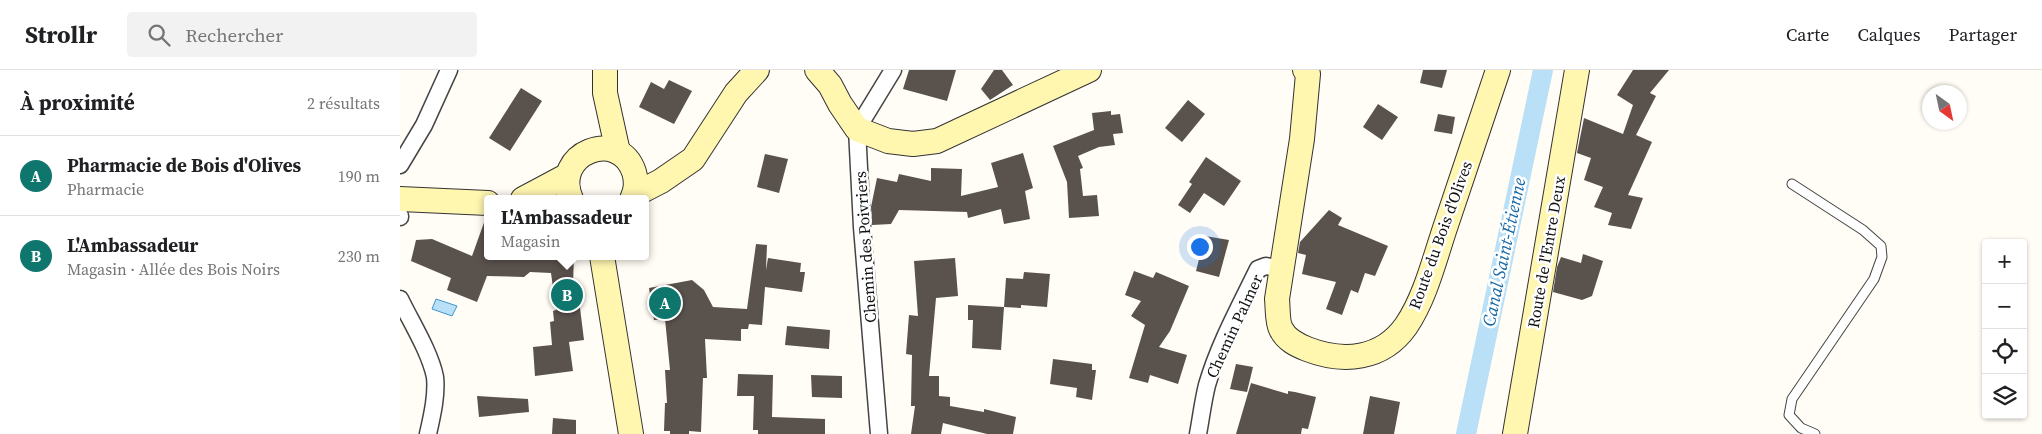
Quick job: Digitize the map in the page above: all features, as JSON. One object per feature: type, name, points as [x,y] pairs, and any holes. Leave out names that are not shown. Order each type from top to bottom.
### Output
[{"type":"street","points":[[400,165],[424,125],[449,70]]},
{"type":"street","points":[[604,70],[605,93],[625,161],[636,178],[633,195]]},
{"type":"street","points":[[636,195],[693,159],[736,93],[757,70]]},
{"type":"street","points":[[817,70],[830,85],[857,129],[888,141],[913,144],[937,141],[1089,70]]},
{"type":"street","points":[[857,129],[893,70]]},
{"type":"street","name":"Route du Bois d'Olives","points":[[1308,71],[1302,139],[1277,299],[1281,329],[1294,344],[1319,354],[1351,358],[1372,353],[1393,341],[1405,327],[1430,273],[1498,70]]},
{"type":"street","name":"Route de l'Entre Deux","points":[[1516,434],[1577,70]]},
{"type":"street","points":[[585,153],[599,117],[605,93]]},
{"type":"street","name":"Chemin des Poivriers","points":[[857,129],[862,227],[879,434]]},
{"type":"street","points":[[570,195],[567,184],[568,175],[577,158],[585,153],[601,149],[625,161],[659,172],[679,169]]},
{"type":"street","points":[[530,195],[568,175]]},
{"type":"street","points":[[400,199],[484,203]]},
{"type":"street","points":[[603,260],[631,434]]},
{"type":"street","name":"Chemin Palmer","points":[[1198,434],[1207,386],[1221,346],[1258,269],[1266,266],[1281,269]]},
{"type":"street","points":[[400,299],[427,355],[434,377],[434,402],[428,434]]},
{"type":"lane","points":[[1792,184],[1863,230],[1881,246],[1882,257],[1874,279],[1792,399],[1789,415],[1801,428],[1815,434]]},
{"type":"water","points":[[436,299],[457,306],[452,316],[432,309]]},
{"type":"building","points":[[909,70],[956,70],[947,101],[903,89]]},
{"type":"building","points":[[994,70],[1002,70],[1013,85],[990,100],[981,89]]},
{"type":"building","points":[[1423,70],[1447,70],[1442,88],[1420,83]]},
{"type":"building","points":[[1633,70],[1669,70],[1650,93],[1656,96],[1636,135],[1652,142],[1628,195],[1643,198],[1631,229],[1608,225],[1612,213],[1594,207],[1603,187],[1584,180],[1591,158],[1577,153],[1584,118],[1623,134],[1633,105],[1617,95]]},
{"type":"building","points":[[669,80],[692,91],[674,124],[639,107],[651,82],[664,89]]},
{"type":"building","points":[[521,88],[542,101],[510,151],[489,138]]},
{"type":"building","points":[[1188,100],[1205,114],[1182,142],[1165,128]]},
{"type":"building","points":[[1378,104],[1398,117],[1382,140],[1363,127]]},
{"type":"building","points":[[1111,111],[1111,115],[1120,114],[1123,133],[1113,134],[1115,145],[1099,147],[1078,156],[1083,168],[1080,169],[1083,196],[1097,195],[1099,216],[1069,218],[1067,182],[1053,146],[1094,130],[1092,113]]},
{"type":"building","points":[[1438,114],[1455,117],[1452,134],[1434,131]]},
{"type":"building","points":[[1023,153],[1033,188],[1025,191],[1030,219],[1004,224],[1001,209],[968,218],[967,212],[899,210],[891,224],[872,225],[871,207],[877,178],[897,182],[899,174],[931,181],[931,168],[962,169],[961,196],[998,187],[991,163]]},
{"type":"building","points":[[765,154],[788,159],[779,193],[757,187]]},
{"type":"building","points":[[1206,157],[1241,181],[1224,206],[1204,193],[1190,213],[1178,205],[1192,184],[1189,182]]},
{"type":"building","points":[[1329,210],[1342,218],[1338,225],[1388,246],[1375,276],[1365,273],[1358,293],[1351,290],[1342,315],[1326,309],[1336,282],[1302,274],[1306,255],[1298,253],[1300,242]]},
{"type":"building","points":[[484,223],[484,260],[574,260],[573,284],[577,284],[584,340],[569,342],[573,371],[535,376],[533,347],[552,345],[550,322],[554,321],[553,311],[556,310],[551,273],[530,272],[524,277],[487,276],[477,302],[447,290],[451,278],[411,261],[416,240],[432,239],[472,256]]},
{"type":"building","points":[[1205,236],[1229,240],[1219,277],[1196,271]]},
{"type":"building","points":[[756,244],[767,245],[766,270],[768,258],[801,263],[800,272],[805,272],[802,292],[765,287],[762,325],[749,324],[748,329],[741,329],[741,341],[705,339],[707,378],[703,378],[701,432],[689,431],[689,434],[670,434],[670,431],[664,431],[665,403],[667,403],[665,370],[670,370],[665,319],[654,320],[649,288],[692,280],[704,290],[713,307],[747,309]]},
{"type":"building","points":[[1583,254],[1603,261],[1592,296],[1582,300],[1553,292],[1557,267],[1561,257],[1581,263]]},
{"type":"building","points":[[955,258],[958,296],[936,298],[929,376],[939,376],[939,396],[950,397],[950,406],[984,412],[984,409],[1016,417],[1013,434],[987,434],[943,423],[941,434],[911,434],[915,406],[911,406],[912,355],[906,354],[909,315],[918,316],[914,261]]},
{"type":"building","points":[[1134,271],[1153,278],[1156,272],[1189,286],[1170,331],[1159,347],[1187,355],[1178,384],[1150,375],[1148,383],[1129,378],[1145,325],[1131,316],[1141,301],[1125,295]]},
{"type":"building","points":[[1024,272],[1050,274],[1047,307],[1021,305],[1021,308],[1004,307],[1006,278],[1023,279]]},
{"type":"building","points":[[968,305],[1004,307],[1001,350],[972,348],[973,320],[968,320]]},
{"type":"building","points":[[787,326],[830,330],[829,349],[785,345]]},
{"type":"building","points":[[1053,359],[1092,364],[1092,370],[1096,370],[1092,400],[1076,397],[1077,388],[1050,384]]},
{"type":"building","points":[[1236,364],[1253,367],[1247,392],[1230,389]]},
{"type":"building","points":[[738,374],[773,375],[772,417],[825,419],[825,434],[758,434],[758,430],[753,430],[754,396],[737,396]]},
{"type":"building","points":[[811,375],[842,376],[842,398],[812,397]]},
{"type":"building","points":[[1251,383],[1288,394],[1288,391],[1316,397],[1308,429],[1302,428],[1301,434],[1236,434]]},
{"type":"building","points":[[477,396],[528,399],[529,412],[479,417]]},
{"type":"building","points":[[1370,396],[1400,402],[1394,434],[1363,434]]},
{"type":"building","points":[[553,418],[576,420],[576,434],[552,434]]},
{"type":"waterway","name":"Canal Saint-Étienne","points":[[1466,434],[1543,70]]},
{"type":"place","name":"L'Ambassadeur","points":[[567,295]]},
{"type":"place","name":"Pharmacie de Bois d'Olives","points":[[665,303]]}]
